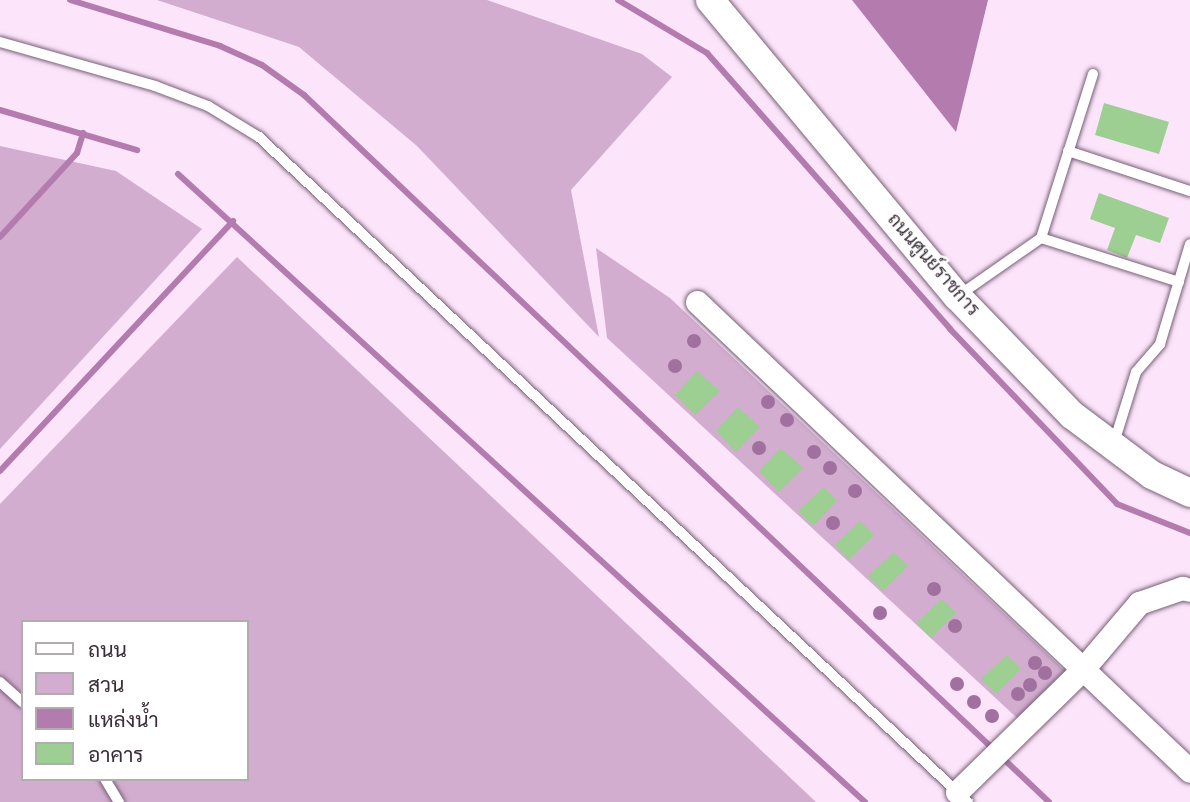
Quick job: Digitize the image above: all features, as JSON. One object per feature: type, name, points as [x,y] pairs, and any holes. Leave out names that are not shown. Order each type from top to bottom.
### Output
[{"type":"street","name":"ถนนศูนย์ราชการ","points":[[710,0],[957,296],[1072,415],[1112,449],[1190,492]]},
{"type":"street","points":[[696,302],[1190,771]]},
{"type":"street","points":[[966,791],[1028,722],[1083,669],[1139,603],[1182,587],[1190,590]]},
{"type":"lane","points":[[0,42],[155,86],[208,106],[259,136],[966,791]]},
{"type":"lane","points":[[957,296],[1041,238],[1093,74]]},
{"type":"lane","points":[[1068,151],[1190,191]]},
{"type":"lane","points":[[1041,238],[1179,282]]},
{"type":"lane","points":[[1112,449],[1136,372],[1160,344],[1190,244]]},
{"type":"lane","points":[[0,682],[21,701]]},
{"type":"lane","points":[[106,781],[119,802]]},
{"type":"green space","points":[[157,0],[487,0],[642,54],[672,77],[571,190],[599,337],[417,146],[299,47]]},
{"type":"green space","points":[[0,146],[116,171],[202,229],[0,449]]},
{"type":"green space","points":[[596,248],[670,298],[1066,672],[1017,718],[607,338]]},
{"type":"green space","points":[[237,257],[816,802],[0,802],[0,504]]},
{"type":"water","points":[[852,0],[988,0],[956,132]]},
{"type":"building","points":[[1104,103],[1169,122],[1159,154],[1095,135]]},
{"type":"building","points":[[1099,193],[1169,218],[1160,243],[1136,235],[1127,258],[1107,250],[1115,228],[1090,219]]},
{"type":"building","points":[[697,371],[720,391],[695,415],[675,395]]},
{"type":"building","points":[[738,407],[760,427],[736,452],[716,431]]},
{"type":"building","points":[[781,448],[803,468],[779,492],[759,471]]},
{"type":"building","points":[[824,487],[837,501],[813,526],[798,511]]},
{"type":"building","points":[[860,521],[874,535],[849,560],[835,545]]},
{"type":"building","points":[[894,552],[908,566],[883,591],[868,576]]},
{"type":"building","points":[[942,599],[956,613],[931,638],[916,623]]},
{"type":"building","points":[[1007,655],[1021,669],[996,694],[981,679]]},
{"type":"waterway","points":[[70,0],[220,46],[262,65],[304,95],[1049,802]]},
{"type":"waterway","points":[[618,0],[707,53],[950,329],[1117,504],[1190,533]]},
{"type":"waterway","points":[[0,110],[137,150]]},
{"type":"waterway","points":[[0,237],[77,153],[83,133]]},
{"type":"waterway","points":[[178,174],[865,802]]},
{"type":"waterway","points":[[0,471],[233,221]]}]
